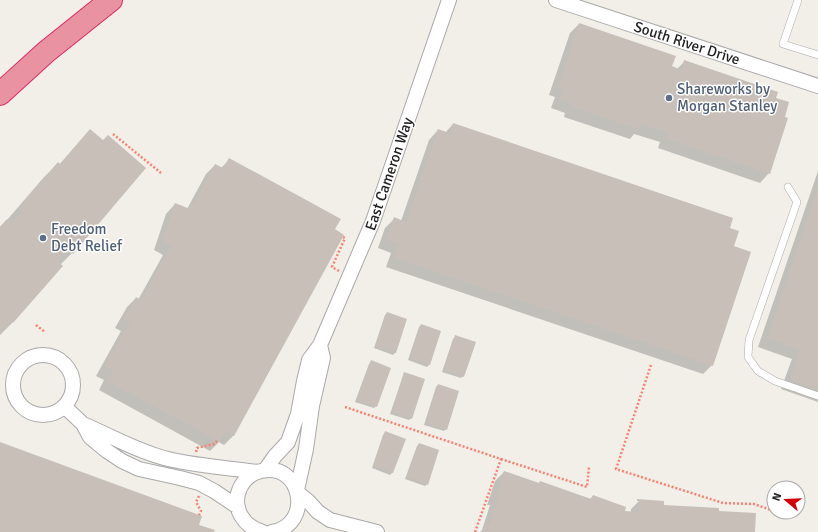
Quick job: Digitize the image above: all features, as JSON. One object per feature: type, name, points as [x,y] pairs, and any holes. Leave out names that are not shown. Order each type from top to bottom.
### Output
[{"type":"highway","points":[[0,79],[90,0]]},
{"type":"highway","points":[[0,94],[46,52],[111,0]]},
{"type":"street","name":"East Cameron Way","points":[[262,471],[288,442],[298,414],[309,360],[320,345],[373,221],[449,0]]},
{"type":"street","name":"South River Drive","points":[[556,0],[818,86]]},
{"type":"street","name":"East Cameron Way","points":[[297,492],[306,449],[312,406],[323,358],[320,345]]},
{"type":"street","points":[[35,356],[53,356],[62,361],[68,368],[72,376],[73,385],[72,394],[64,406],[52,414],[43,415],[29,411],[19,402],[14,394],[13,384],[15,375],[20,366],[26,360],[35,356]]},
{"type":"street","points":[[64,406],[83,424],[90,437],[122,461],[140,469],[199,483],[214,490],[240,519],[255,530],[273,532],[285,528],[292,522],[299,505],[297,492]]},
{"type":"street","points":[[83,424],[130,445],[166,458],[207,466],[274,471],[289,478],[297,492],[318,512],[330,520],[377,532]]},
{"type":"street","points":[[240,519],[238,492],[241,485],[252,475],[262,471]]},
{"type":"lane","points":[[798,0],[783,44],[818,55]]},
{"type":"lane","points":[[788,187],[797,202],[749,340],[748,357],[758,371],[775,381],[818,396]]},
{"type":"path","points":[[113,134],[161,174]]},
{"type":"path","points":[[339,271],[332,267],[345,238],[343,237]]},
{"type":"path","points":[[36,325],[45,332]]},
{"type":"path","points":[[651,365],[616,469],[722,503],[754,504],[766,508]]},
{"type":"path","points":[[345,407],[587,487],[590,467]]},
{"type":"path","points":[[196,452],[198,448],[214,444],[217,441]]},
{"type":"path","points":[[475,532],[501,459]]},
{"type":"path","points":[[199,496],[196,502],[201,511],[199,516]]},
{"type":"building","name":"Shareworks by Morgan Stanley","points":[[579,23],[676,56],[672,66],[681,70],[684,60],[778,92],[776,98],[789,102],[785,117],[788,118],[770,174],[666,139],[668,133],[641,124],[639,130],[572,107],[573,104],[559,99],[563,88],[558,86]]},
{"type":"building","points":[[453,123],[733,218],[730,228],[739,231],[734,246],[751,252],[713,366],[394,258],[399,244],[386,239],[394,217],[406,222],[438,129],[449,133]]},
{"type":"building","name":"Freedom Debt Relief","points":[[90,129],[103,140],[108,135],[146,168],[73,254],[68,249],[58,261],[63,266],[13,323],[11,321],[0,334],[0,227],[7,219],[13,223],[22,212],[18,208],[58,162],[60,164]]},
{"type":"building","points":[[229,158],[341,219],[335,229],[344,235],[234,436],[225,432],[220,442],[107,381],[113,371],[104,366],[130,322],[124,318],[136,297],[141,300],[171,246],[162,240],[175,203],[190,209],[215,164],[223,168]]},
{"type":"building","points":[[818,187],[818,390],[790,380],[800,350],[767,338]]},
{"type":"building","points":[[387,312],[407,319],[396,353],[375,346]]},
{"type":"building","points":[[421,324],[441,331],[430,365],[410,358]]},
{"type":"building","points":[[455,335],[476,342],[464,377],[444,370]]},
{"type":"building","points":[[371,360],[391,368],[377,407],[357,400]]},
{"type":"building","points":[[404,372],[425,379],[412,419],[392,412]]},
{"type":"building","points":[[438,384],[459,391],[447,430],[426,423]]},
{"type":"building","points":[[385,431],[406,439],[393,473],[373,466]]},
{"type":"building","points":[[0,442],[202,516],[199,525],[215,530],[214,532],[0,532]]},
{"type":"building","points":[[419,443],[439,450],[428,485],[407,477]]},
{"type":"building","points":[[504,471],[539,483],[540,481],[591,499],[593,495],[626,507],[625,511],[639,512],[639,501],[637,501],[637,499],[664,501],[664,505],[719,508],[719,511],[756,513],[755,532],[483,532],[486,524],[489,525],[498,496],[496,495]]},
{"type":"place","name":"Shareworks by Morgan Stanley","points":[[669,98]]},
{"type":"place","name":"Freedom Debt Relief","points":[[43,238]]}]
